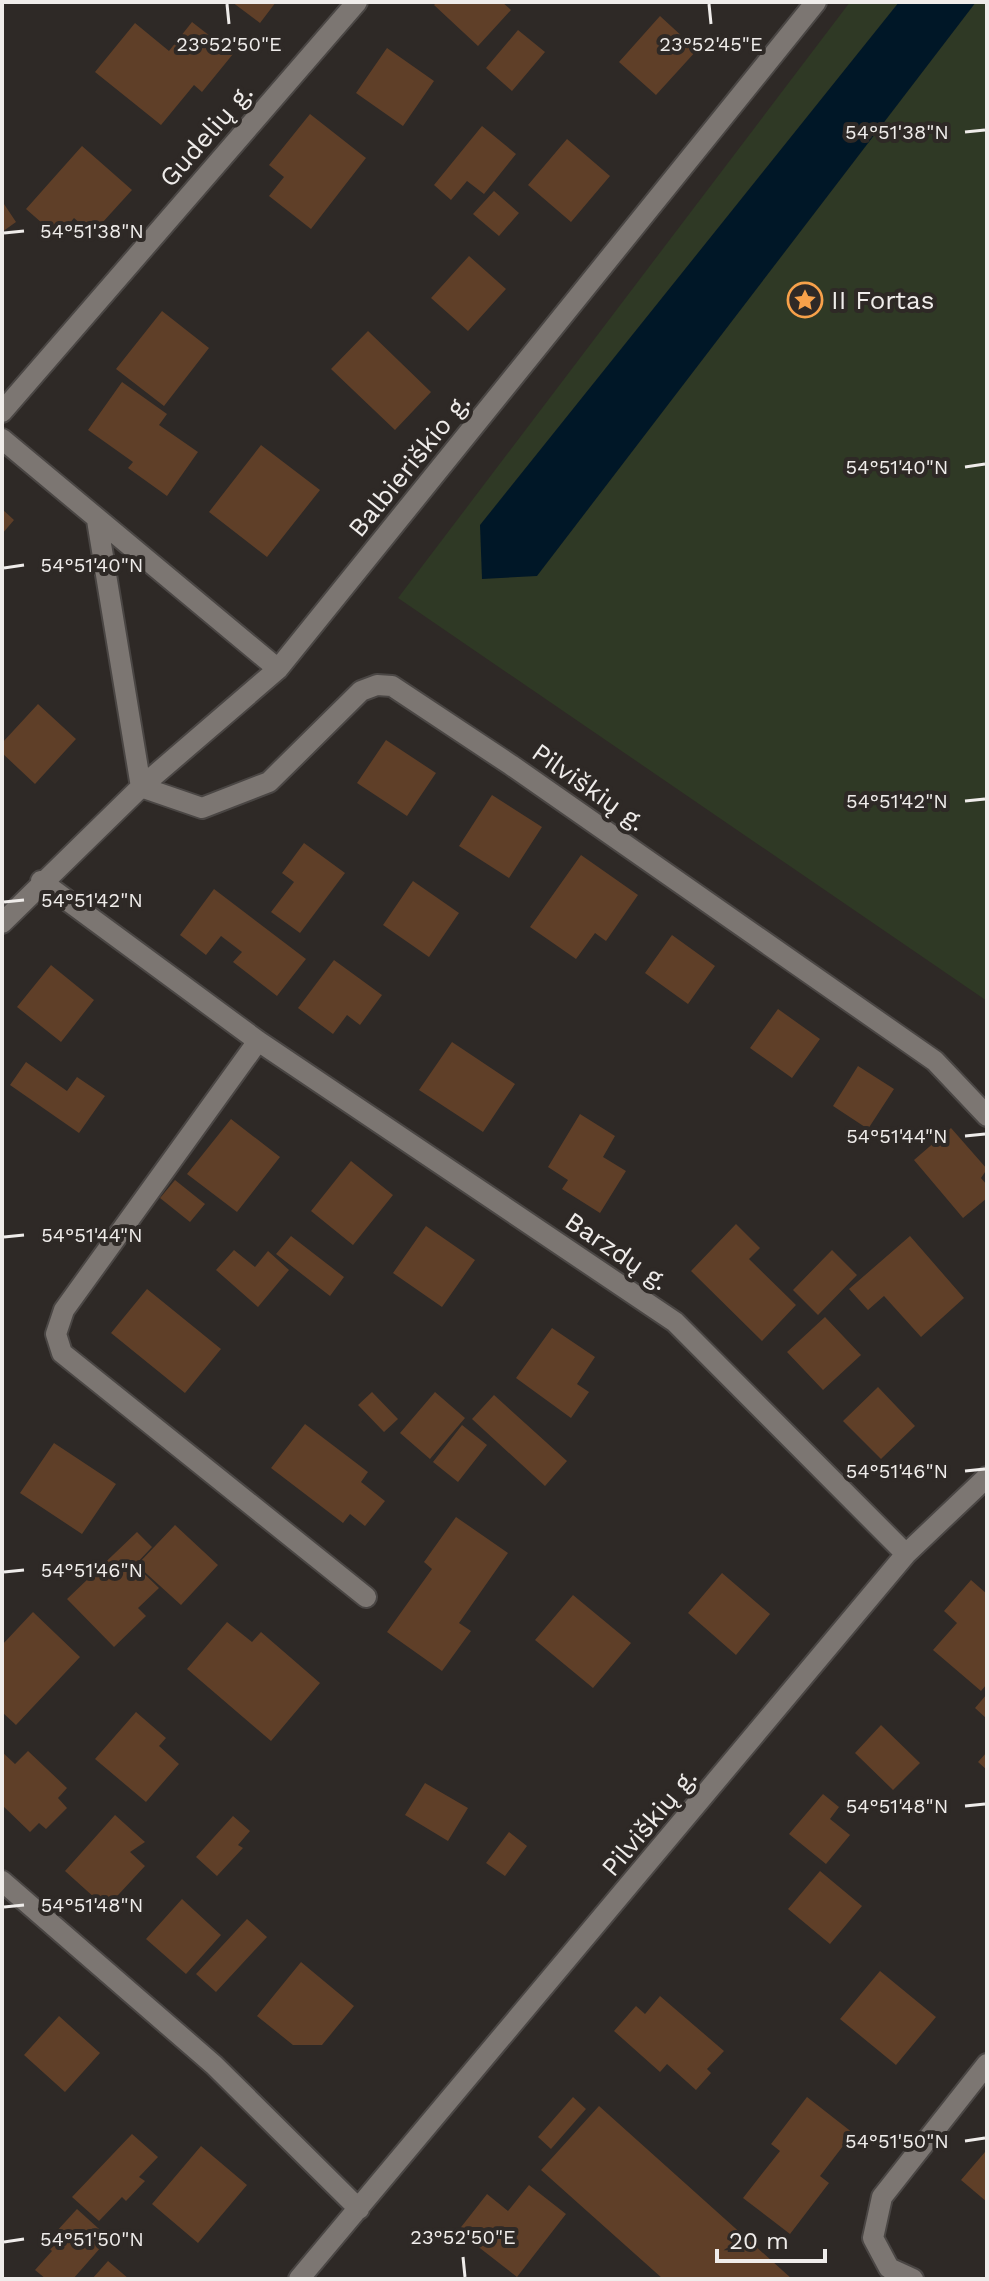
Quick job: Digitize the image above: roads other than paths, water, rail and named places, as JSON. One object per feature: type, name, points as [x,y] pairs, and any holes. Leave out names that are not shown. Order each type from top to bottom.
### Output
[{"type":"street","name":"Gudelių g.","points":[[2,412],[357,2]]},
{"type":"street","name":"Balbieriškio g.","points":[[2,923],[41,881],[141,787],[278,669],[816,2]]},
{"type":"street","points":[[2,439],[278,669]]},
{"type":"street","points":[[97,520],[141,787]]},
{"type":"street","name":"Pilviškių g.","points":[[141,787],[202,808],[269,782],[361,691],[377,685],[392,686],[511,765],[935,1061],[987,1116]]},
{"type":"street","name":"Barzdų g.","points":[[41,881],[258,1041],[675,1322],[906,1554]]},
{"type":"street","points":[[258,1041],[64,1310],[56,1334],[62,1353],[366,1597]]},
{"type":"street","name":"Pilviškių g.","points":[[299,2279],[906,1554],[983,1489]]},
{"type":"street","points":[[2,1881],[214,2065],[359,2209]]},
{"type":"street","points":[[913,2279],[889,2268],[873,2238],[882,2197],[987,2064]]},
{"type":"water","points":[[899,2],[976,2],[537,576],[482,579],[480,525]]},
{"type":"place","name":"II Fortas","points":[[805,300]]}]
